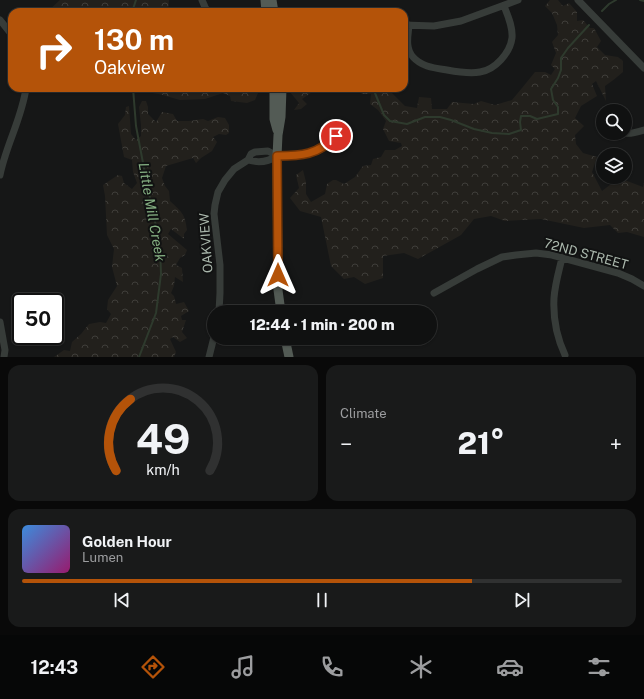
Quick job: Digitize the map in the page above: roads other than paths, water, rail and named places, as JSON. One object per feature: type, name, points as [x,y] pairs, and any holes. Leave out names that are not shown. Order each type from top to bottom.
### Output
[{"type":"main road","points":[[274,92],[274,119],[278,134]]},
{"type":"main road","points":[[280,305],[278,290],[277,156],[282,92]]},
{"type":"main road","points":[[286,345],[289,357]]},
{"type":"street","points":[[408,24],[434,26],[451,24],[518,0]]},
{"type":"street","points":[[578,0],[644,68]]},
{"type":"street","points":[[408,46],[414,58],[429,67],[466,73],[482,72],[499,62],[511,43],[512,38],[510,24],[504,6]]},
{"type":"street","points":[[0,20],[8,30]]},
{"type":"street","points":[[0,175],[2,159],[22,111],[25,92]]},
{"type":"street","points":[[632,133],[644,130]]},
{"type":"street","name":"OAKVIEW","points":[[219,305],[220,265],[214,214],[218,192],[225,180],[234,170],[248,160],[255,162],[270,161],[277,156],[299,155],[318,151],[330,143],[336,136]]},
{"type":"street","name":"72ND STREET","points":[[434,293],[502,257],[536,253],[552,255],[618,273],[644,286]]},
{"type":"street","points":[[562,258],[554,298],[554,313],[557,333],[565,356]]},
{"type":"street","points":[[0,322],[4,344],[4,357]]},
{"type":"street","points":[[209,357],[212,345]]},
{"type":"waterway","name":"Little Mill Creek","points":[[133,8],[136,0]]},
{"type":"waterway","points":[[602,11],[616,0]]},
{"type":"waterway","points":[[640,0],[644,1]]},
{"type":"waterway","points":[[374,92],[384,115],[390,121],[407,124],[425,117],[440,117],[474,129],[492,133],[509,134],[521,130],[521,116],[530,116],[537,119],[558,114],[558,107],[553,100],[551,89],[561,70],[561,58],[589,25]]},
{"type":"waterway","name":"Little Mill Creek","points":[[133,92],[136,126],[160,245],[161,274],[156,313],[139,357]]}]
